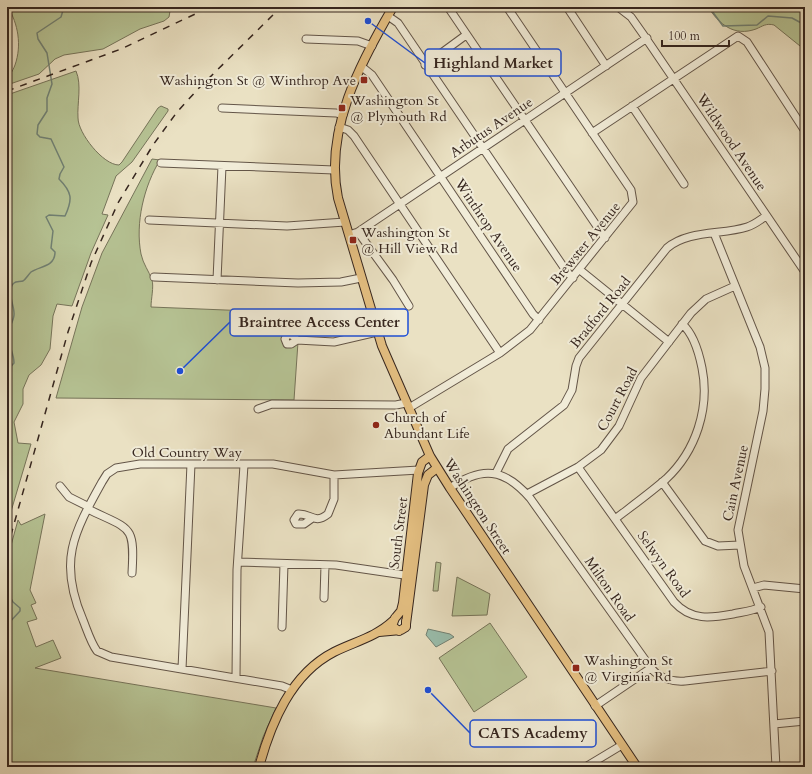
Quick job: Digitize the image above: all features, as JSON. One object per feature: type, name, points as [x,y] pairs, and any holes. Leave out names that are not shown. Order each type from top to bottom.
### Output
[{"type":"main road","name":"Washington Street","points":[[393,7],[362,67],[343,114],[339,127],[334,170],[337,192],[345,222],[378,332],[408,406],[430,456],[437,468],[636,767]]},
{"type":"main road","points":[[419,470],[422,462],[430,456]]},
{"type":"main road","name":"South Street","points":[[395,619],[402,609],[410,576],[425,482],[428,475],[437,468]]},
{"type":"main road","name":"South Street","points":[[406,624],[419,470]]},
{"type":"main road","points":[[258,767],[274,725],[292,690],[306,671],[318,661],[376,633],[395,619],[404,618],[406,624],[404,629],[399,631],[376,633]]},
{"type":"main road","points":[[395,619],[393,627],[399,631]]},
{"type":"street","points":[[448,7],[524,121],[605,238]]},
{"type":"street","name":"Brewster Avenue","points":[[408,406],[500,353],[527,334],[630,207],[633,198],[630,190],[507,7]]},
{"type":"street","points":[[567,7],[606,66]]},
{"type":"street","name":"Wildwood Avenue","points":[[618,7],[628,15],[647,38],[805,272]]},
{"type":"street","points":[[388,16],[398,23],[567,272],[573,278]]},
{"type":"street","points":[[425,64],[466,35]]},
{"type":"street","points":[[592,133],[734,37],[740,36],[747,42],[805,131]]},
{"type":"street","name":"Arbutus Avenue","points":[[349,235],[358,232],[647,38]]},
{"type":"street","points":[[306,39],[358,41],[372,46]]},
{"type":"street","name":"Winthrop Avenue","points":[[362,67],[372,75],[533,314],[539,320]]},
{"type":"street","points":[[632,106],[684,184]]},
{"type":"street","points":[[222,108],[333,112],[343,114]]},
{"type":"street","points":[[339,127],[348,130],[354,136],[500,353]]},
{"type":"street","points":[[161,163],[334,170]]},
{"type":"street","points":[[217,280],[222,166]]},
{"type":"street","name":"Bradford Road","points":[[496,473],[508,449],[564,405],[572,390],[576,366],[579,358],[670,246],[684,239],[748,227],[766,216]]},
{"type":"street","points":[[149,220],[292,226],[345,222]]},
{"type":"street","points":[[358,232],[393,280],[409,306]]},
{"type":"street","name":"Cain Avenue","points":[[714,233],[761,350],[766,380],[761,423],[739,519],[740,545],[744,566],[761,607],[769,632],[776,767]]},
{"type":"street","points":[[580,270],[668,342]]},
{"type":"street","points":[[154,277],[319,283],[345,282],[361,278]]},
{"type":"street","name":"Court Road","points":[[527,494],[578,468],[598,453],[609,441],[621,422],[638,381],[682,324],[703,302],[735,286]]},
{"type":"street","points":[[615,519],[662,482],[677,467],[691,446],[698,429],[703,406],[704,384],[700,361],[691,334],[682,324]]},
{"type":"street","points":[[297,340],[334,342],[378,332]]},
{"type":"street","points":[[258,410],[265,406],[276,404],[408,406]]},
{"type":"street","points":[[182,669],[191,464]]},
{"type":"street","points":[[236,678],[238,562],[244,464]]},
{"type":"street","name":"Old Country Way","points":[[292,690],[236,678],[111,658],[100,653],[94,646],[73,594],[69,574],[71,548],[88,508],[103,479],[116,468],[131,465],[244,464],[287,466],[334,475],[419,470]]},
{"type":"street","name":"Selwyn Road","points":[[578,468],[674,602],[685,612],[695,617],[708,618],[761,607]]},
{"type":"street","points":[[450,488],[475,475],[485,472],[496,473]]},
{"type":"street","name":"Milton Road","points":[[496,473],[514,483],[527,494],[651,668],[663,677],[681,681],[772,671]]},
{"type":"street","points":[[311,519],[323,517],[332,508],[334,495],[334,475]]},
{"type":"street","points":[[662,482],[705,541],[718,546],[740,545]]},
{"type":"street","points":[[60,486],[69,497],[123,526],[130,532],[133,547],[132,573]]},
{"type":"street","points":[[238,562],[325,565],[410,576]]},
{"type":"street","points":[[282,627],[284,564]]},
{"type":"street","points":[[324,598],[325,565]]},
{"type":"street","points":[[753,588],[764,585],[805,589]]},
{"type":"street","points":[[596,706],[651,668]]},
{"type":"street","points":[[774,724],[805,721]]},
{"type":"street","points":[[587,766],[622,745]]},
{"type":"shaded area","points":[[8,7],[168,7],[170,11],[169,17],[164,21],[140,29],[103,49],[64,55],[55,59],[39,74],[7,85],[14,67],[18,50],[18,35],[14,20]]},
{"type":"shaded area","points":[[708,7],[805,7],[805,50],[771,24],[748,31],[734,30],[722,24]]},
{"type":"shaded area","points":[[76,71],[79,82],[78,118],[82,132],[92,147],[106,160],[113,164],[119,165],[122,162],[158,108],[161,106],[168,109],[168,111],[132,162],[116,176],[102,214],[108,215],[91,253],[72,306],[57,304],[53,316],[50,349],[41,365],[29,375],[23,389],[23,404],[14,422],[18,443],[31,444],[7,525],[7,95]]},
{"type":"shaded area","points":[[152,159],[160,160],[149,181],[145,193],[139,230],[141,254],[153,283],[151,307],[300,313],[294,400],[56,398],[82,307],[102,253]]},
{"type":"shaded area","points":[[45,514],[30,590],[36,603],[31,605],[37,619],[27,622],[36,647],[53,640],[61,658],[35,668],[276,708],[263,737],[253,767],[7,767],[7,560],[18,520],[21,525]]},
{"type":"shaded area","points":[[436,562],[441,563],[438,591],[433,591]]},
{"type":"shaded area","points":[[457,577],[490,594],[487,615],[452,616]]},
{"type":"shaded area","points":[[490,623],[527,677],[474,712],[439,658]]},
{"type":"shaded area","points":[[428,629],[450,634],[454,637],[436,647],[426,635]]},
{"type":"waterway","points":[[7,371],[14,363],[8,336],[14,316],[10,293],[12,286],[15,282],[23,281],[31,272],[53,261],[55,252],[51,248],[53,231],[46,217],[49,215],[65,216],[70,200],[67,188],[59,179],[64,167],[51,139],[40,137],[37,134],[38,125],[47,111],[47,98],[52,84],[47,53],[38,39],[37,33],[61,17],[64,7]]},
{"type":"waterway","points":[[709,7],[723,26],[757,25],[768,16],[792,18],[805,25]]},
{"type":"waterway","points":[[7,591],[13,602],[20,608],[20,611],[7,625]]},
{"type":"railway","points":[[7,91],[121,49],[210,7]]},
{"type":"railway","points":[[7,549],[68,332],[91,263],[118,203],[153,145],[177,112],[198,89],[281,7]]},
{"type":"place","name":"Highland Market","points":[[368,21]]},
{"type":"place","name":"Washington St @ Winthrop Ave","points":[[364,80]]},
{"type":"place","name":"Washington St @ Plymouth Rd","points":[[342,108]]},
{"type":"place","name":"Washington St @ Hill View Rd","points":[[353,240]]},
{"type":"place","name":"Braintree Access Center","points":[[180,371]]},
{"type":"place","name":"Church of Abundant Life","points":[[376,425]]},
{"type":"place","name":"Washington St @ Virginia Rd","points":[[576,668]]},
{"type":"place","name":"CATS Academy","points":[[428,690]]}]
